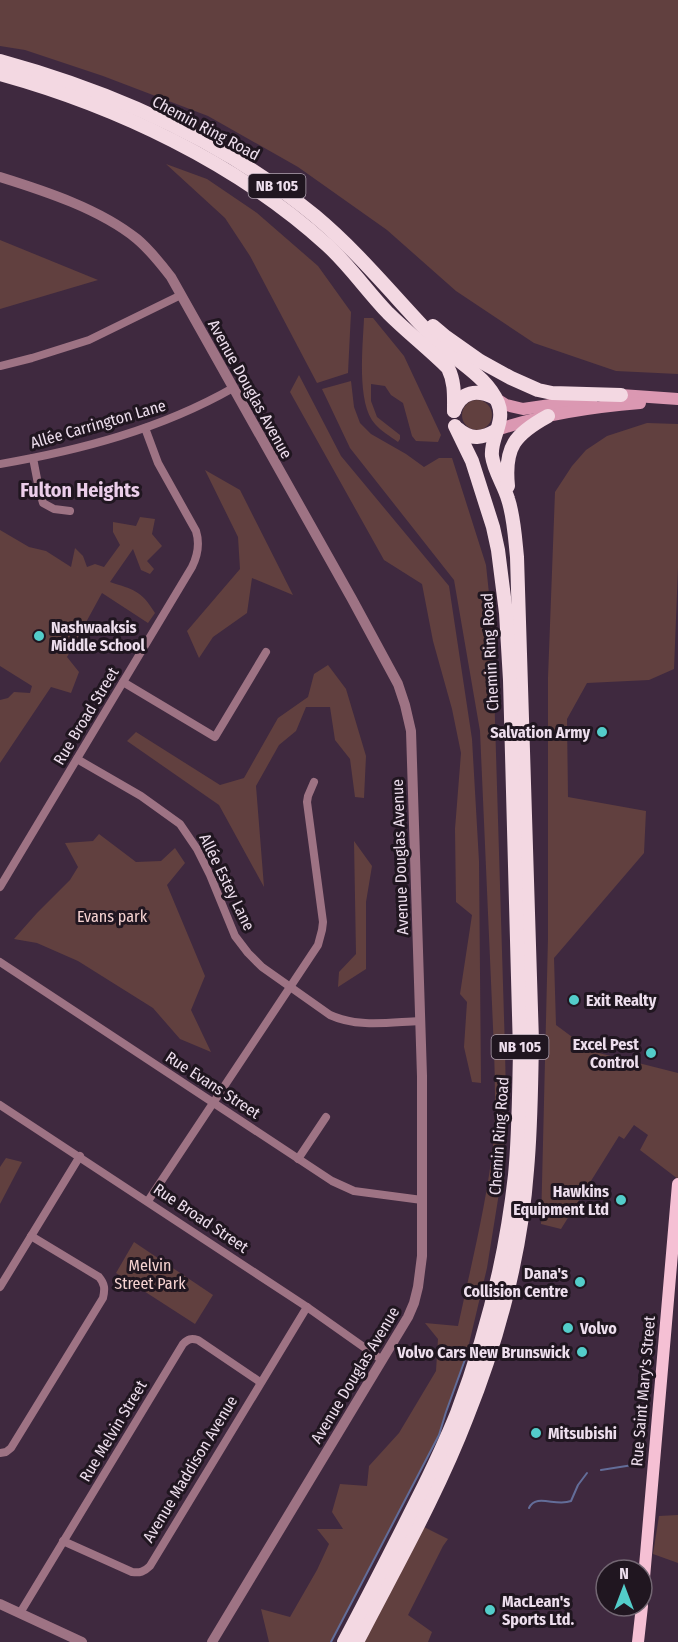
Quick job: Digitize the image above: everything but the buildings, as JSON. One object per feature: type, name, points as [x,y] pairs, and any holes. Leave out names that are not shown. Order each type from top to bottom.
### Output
[{"type":"highway","name":"Chemin Ring Road","points":[[0,61],[42,72],[116,100],[167,123],[228,155],[277,186],[361,260],[443,348],[487,384],[495,398]]},
{"type":"highway","name":"Chemin Ring Road","points":[[0,74],[69,94],[120,116],[206,158],[267,196],[328,246],[389,313],[448,368],[453,377],[454,411]]},
{"type":"highway","points":[[361,260],[446,337],[480,361],[511,378],[538,390],[552,393],[621,395]]},
{"type":"highway","points":[[483,393],[495,398],[501,417],[497,430],[485,436],[473,438],[465,435],[455,426],[453,419],[456,404],[467,394],[483,393]]},
{"type":"highway","points":[[509,500],[506,471],[513,443],[522,432],[548,416]]},
{"type":"highway","name":"Chemin Ring Road","points":[[344,1642],[427,1480],[456,1415],[492,1302],[509,1221],[515,1175],[520,1052],[510,680],[506,613],[493,527],[472,461],[455,426]]},
{"type":"highway","name":"Chemin Ring Road","points":[[357,1642],[442,1476],[467,1417],[503,1308],[520,1228],[527,1172],[532,1042],[517,557],[509,500],[492,457],[497,430]]},
{"type":"main road","points":[[495,398],[515,408],[523,409],[621,395],[678,400]]},
{"type":"main road","points":[[497,430],[527,420],[592,407],[678,400]]},
{"type":"main road","name":"Rue Saint Mary's Street","points":[[646,1558],[678,1184]]},
{"type":"main road","points":[[638,1642],[641,1618]]},
{"type":"street","name":"Avenue Douglas Avenue","points":[[0,177],[65,200],[118,226],[137,239],[157,258],[181,295],[398,684],[411,731],[422,1076],[422,1256],[418,1287],[408,1317],[212,1642]]},
{"type":"street","points":[[0,366],[89,340],[181,295]]},
{"type":"street","name":"Allée Carrington Lane","points":[[0,464],[91,444],[146,428],[180,416],[233,388]]},
{"type":"street","name":"Rue Broad Street","points":[[0,887],[192,567],[198,549],[196,531],[158,463],[146,428]]},
{"type":"street","points":[[33,458],[43,503],[54,509],[70,510]]},
{"type":"street","points":[[123,682],[215,737],[266,652]]},
{"type":"street","name":"Allée Estey Lane","points":[[76,759],[141,796],[180,824],[197,849],[210,875],[235,936],[262,967],[330,1015],[348,1022],[420,1021]]},
{"type":"street","points":[[148,1201],[318,945],[322,930],[322,913],[307,802],[314,782]]},
{"type":"street","name":"Rue Evans Street","points":[[0,962],[332,1181],[354,1191],[422,1200]]},
{"type":"street","name":"Rue Broad Street","points":[[0,1105],[148,1201],[382,1360]]},
{"type":"street","points":[[298,1159],[326,1116]]},
{"type":"street","points":[[0,1287],[80,1156]]},
{"type":"street","points":[[0,1454],[11,1448],[103,1298],[105,1290],[99,1277],[31,1236]]},
{"type":"street","name":"Avenue Maddison Avenue","points":[[63,1541],[132,1572],[145,1571],[306,1307]]},
{"type":"street","name":"Rue Melvin Street","points":[[20,1613],[187,1340],[198,1340],[260,1382]]},
{"type":"street","points":[[0,1604],[82,1642]]},
{"type":"green space","points":[[0,0],[678,0],[678,374],[616,371],[534,343],[456,291],[387,230],[298,167],[208,116],[103,76],[25,50],[0,46]]},
{"type":"green space","points":[[166,164],[207,179],[257,213],[318,266],[351,312],[348,373],[317,383],[250,256],[225,218]]},
{"type":"green space","points":[[0,240],[98,280],[0,309]]},
{"type":"green space","points":[[364,318],[373,318],[404,356],[441,435],[438,442],[416,441],[412,436],[403,403],[391,395],[385,386],[371,384],[371,401],[377,417],[400,435],[398,442],[377,427],[369,415],[365,403],[362,373]]},
{"type":"green space","points":[[299,375],[341,456],[449,586],[472,739],[479,861],[481,1083],[472,1082],[464,1047],[467,1002],[460,994],[472,915],[456,902],[455,829],[461,753],[452,709],[433,641],[422,584],[384,560],[290,392]]},
{"type":"green space","points":[[351,381],[354,407],[360,423],[371,434],[424,467],[439,458],[452,458],[486,565],[492,622],[505,1050],[504,1146],[487,1268],[468,1348],[439,1435],[331,1642],[269,1642],[261,1609],[290,1617],[329,1544],[317,1529],[343,1529],[332,1512],[340,1484],[367,1486],[369,1466],[399,1433],[436,1371],[438,1339],[425,1323],[458,1326],[482,1214],[494,1134],[494,1050],[480,731],[454,580],[350,448],[322,389]]},
{"type":"green space","points":[[477,400],[488,404],[492,415],[488,426],[477,430],[466,426],[462,415],[466,404]]},
{"type":"green space","points":[[647,423],[678,424],[678,568],[674,669],[649,680],[587,683],[567,719],[568,797],[646,811],[644,853],[554,958],[556,1025],[591,1051],[678,1073],[678,1179],[640,1150],[648,1135],[634,1125],[624,1139],[619,1136],[561,1229],[541,1224],[548,938],[548,678],[555,492],[586,450],[607,436]]},
{"type":"green space","points":[[205,470],[240,490],[293,595],[252,578],[247,613],[213,637],[199,658],[187,631],[240,569],[238,537]]},
{"type":"green space","name":"Nashwaaksis Middle School","points":[[140,517],[155,519],[152,534],[162,546],[147,561],[154,569],[150,574],[141,570],[133,549],[110,582],[141,595],[155,613],[148,623],[102,593],[67,657],[79,672],[71,693],[51,687],[0,763],[0,700],[8,698],[14,692],[30,693],[32,686],[0,666],[0,530],[29,547],[46,551],[71,567],[75,548],[83,556],[87,567],[95,564],[104,567],[120,545],[113,532],[113,522],[136,526]]},
{"type":"green space","points":[[328,665],[346,689],[366,756],[364,798],[355,797],[350,759],[335,740],[330,707],[306,707],[296,731],[279,745],[256,786],[264,887],[219,805],[127,741],[136,732],[220,785],[244,778],[278,718],[308,697],[314,674]]},
{"type":"green space","name":"Evans park","points":[[99,834],[136,862],[161,861],[175,848],[185,863],[167,885],[205,976],[191,1010],[211,1052],[180,1039],[153,1008],[78,961],[37,943],[14,939],[70,880],[78,867],[65,843],[93,841]]},
{"type":"green space","points":[[354,841],[372,866],[366,902],[366,969],[338,987],[339,972],[356,954]]},
{"type":"green space","points":[[6,1158],[22,1162],[0,1204],[0,1167]]},
{"type":"green space","name":"Melvin Street Park","points":[[134,1242],[213,1295],[195,1324],[116,1273]]},
{"type":"green space","points":[[678,1515],[678,1563],[653,1554],[659,1516]]},
{"type":"green space","points":[[424,1527],[448,1539],[408,1615],[432,1632],[428,1642],[363,1642]]},
{"type":"waterway","points":[[331,1642],[439,1435],[467,1354],[460,1348]]},
{"type":"waterway","points":[[601,1470],[639,1464]]},
{"type":"waterway","points":[[529,1508],[536,1501],[559,1503],[571,1501],[578,1485],[587,1473]]},
{"type":"place","name":"Nashwaaksis Middle School","points":[[39,636]]},
{"type":"place","name":"Salvation Army","points":[[602,732]]},
{"type":"place","name":"Exit Realty","points":[[574,1000]]},
{"type":"place","name":"Excel Pest Control","points":[[651,1053]]},
{"type":"place","name":"Hawkins Equipment Ltd","points":[[621,1200]]},
{"type":"place","name":"Dana's Collision Centre","points":[[580,1282]]},
{"type":"place","name":"Volvo","points":[[568,1328]]},
{"type":"place","name":"Volvo Cars New Brunswick","points":[[582,1352]]},
{"type":"place","name":"Mitsubishi","points":[[536,1433]]},
{"type":"place","name":"MacLean's Sports Ltd.","points":[[490,1610]]},
{"type":"district","name":"Fulton Heights","points":[[80,490]]}]
